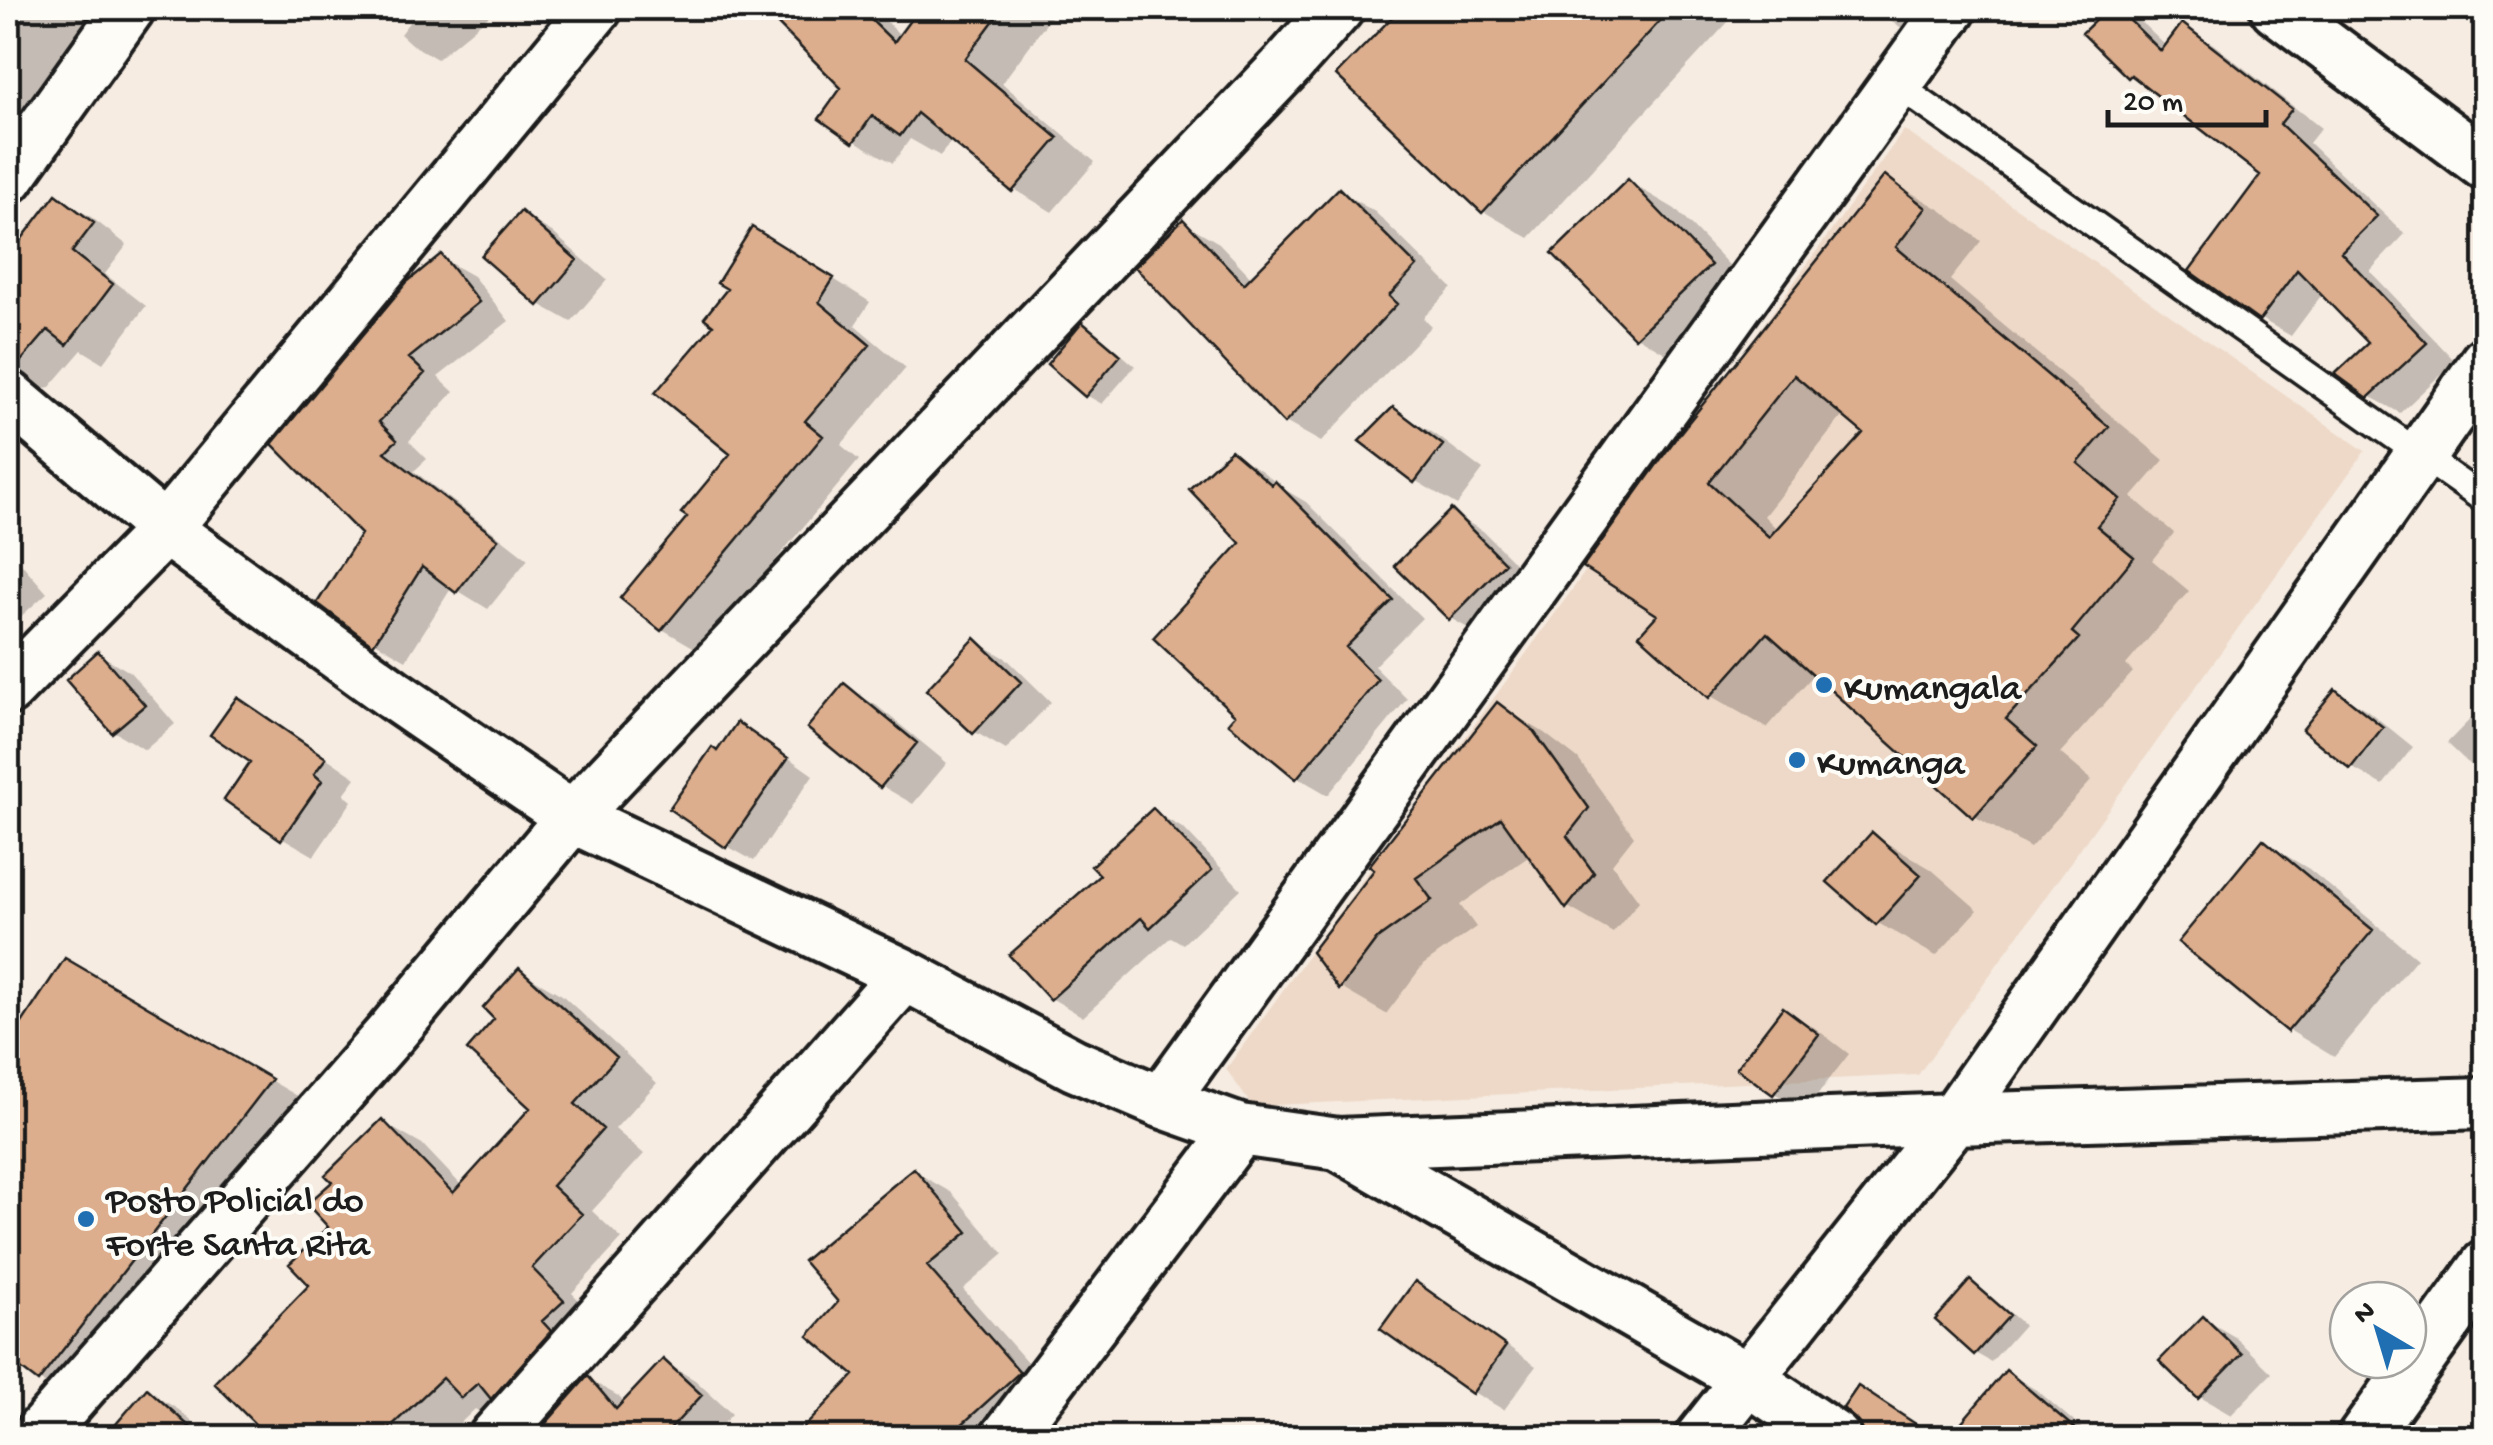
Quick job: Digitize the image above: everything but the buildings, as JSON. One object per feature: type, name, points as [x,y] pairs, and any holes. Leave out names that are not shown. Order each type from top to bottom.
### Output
[{"type":"street","points":[[8,178],[128,8]]},
{"type":"street","points":[[8,689],[164,529],[596,8]]},
{"type":"street","points":[[36,1438],[572,818],[1338,8]]},
{"type":"street","points":[[1161,1102],[1951,8]]},
{"type":"street","points":[[2276,8],[2486,165]]},
{"type":"street","points":[[1701,1438],[1954,1119],[2486,362]]},
{"type":"street","points":[[8,396],[164,529],[572,818],[904,975],[1074,1066],[1240,1130],[1338,1144],[2486,1103]]},
{"type":"street","points":[[494,1438],[904,975]]},
{"type":"street","points":[[1006,1438],[1240,1130]]},
{"type":"street","points":[[1338,1144],[1748,1379],[1835,1438]]},
{"type":"street","points":[[2376,1433],[2486,1266]]},
{"type":"lane","points":[[1896,84],[2486,501]]},
{"type":"shaded area","name":"Kumanga","points":[[1904,130],[2365,451],[1918,1075],[1252,1106],[1226,1069]]},
{"type":"place","name":"Kumangala","points":[[1824,685]]},
{"type":"place","name":"Kumanga","points":[[1797,760]]},
{"type":"place","name":"Posto Policial do Forte Santa Rita","points":[[86,1219]]}]
